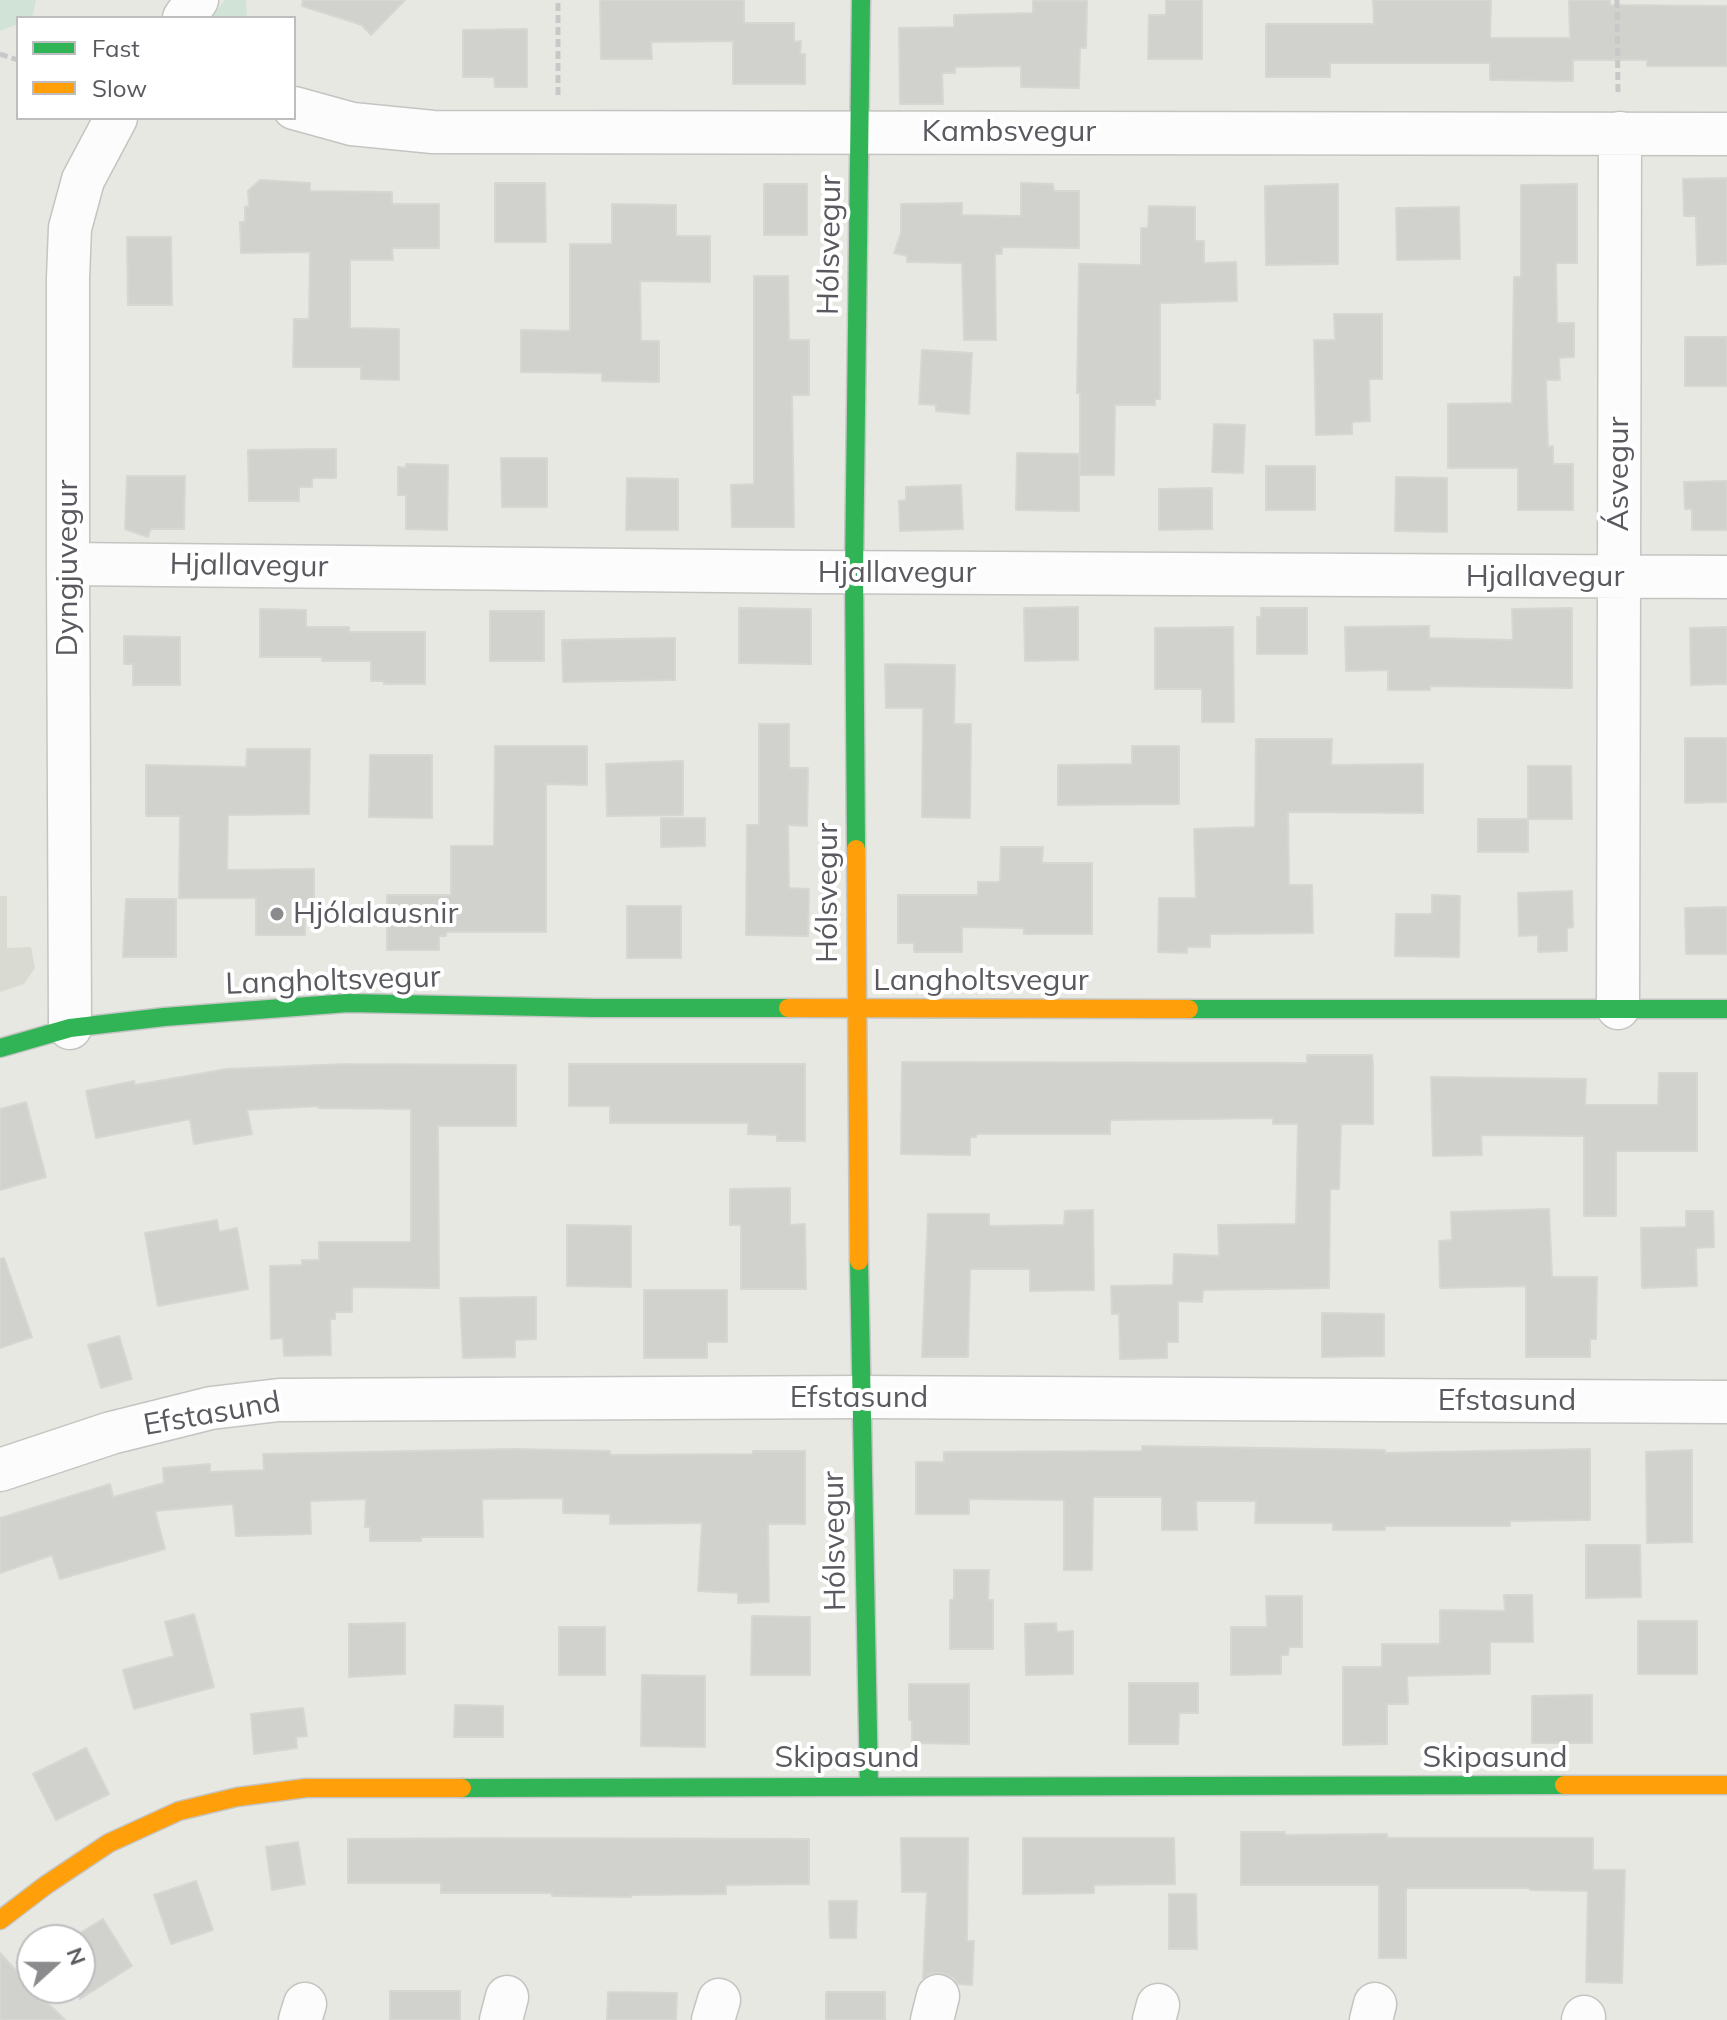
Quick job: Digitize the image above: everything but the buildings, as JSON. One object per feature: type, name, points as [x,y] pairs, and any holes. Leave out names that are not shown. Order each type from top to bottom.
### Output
[{"type":"street","name":"Hólsvegur","points":[[861,0],[854,572],[860,1397],[869,1786]]},
{"type":"street","name":"Kambsvegur","points":[[296,109],[352,124],[433,132],[1727,134]]},
{"type":"street","name":"Dyngjuvegur","points":[[70,1028],[70,228],[83,180],[115,120]]},
{"type":"street","name":"Ásvegur","points":[[1618,1008],[1620,133]]},
{"type":"street","name":"Hjallavegur","points":[[68,564],[1727,577]]},
{"type":"street","name":"Langholtsvegur","points":[[0,1048],[70,1028],[164,1017],[348,1003],[593,1008],[1727,1009]]},
{"type":"street","name":"Efstasund","points":[[0,1470],[111,1433],[211,1408],[279,1400],[860,1397],[1727,1402]]},
{"type":"street","name":"Skipasund","points":[[0,1920],[109,1843],[179,1811],[237,1797],[306,1788],[1727,1785]]},
{"type":"path","points":[[558,0],[558,132]]},
{"type":"path","points":[[1617,0],[1620,133]]},
{"type":"shaded area","points":[[0,896],[7,896],[7,948],[31,947],[35,968],[24,984],[0,992]]},
{"type":"green space","points":[[0,0],[36,0],[32,16],[16,16],[16,25],[0,31]]},
{"type":"green space","points":[[225,0],[246,0],[247,16],[213,16]]},
{"type":"traffic: fast","points":[[856,849],[854,572],[861,0]]},
{"type":"traffic: fast","points":[[0,1048],[70,1028],[164,1017],[348,1003],[788,1008]]},
{"type":"traffic: fast","points":[[1189,1009],[1727,1009]]},
{"type":"traffic: fast","points":[[859,1261],[869,1786]]},
{"type":"traffic: fast","points":[[462,1788],[1564,1785]]},
{"type":"traffic: slow","points":[[856,849],[859,1261]]},
{"type":"traffic: slow","points":[[788,1008],[1189,1009]]},
{"type":"traffic: slow","points":[[1564,1785],[1727,1785]]},
{"type":"traffic: slow","points":[[0,1920],[109,1843],[179,1811],[237,1797],[306,1788],[462,1788]]},
{"type":"place","name":"Hjólalausnir","points":[[277,914]]}]
